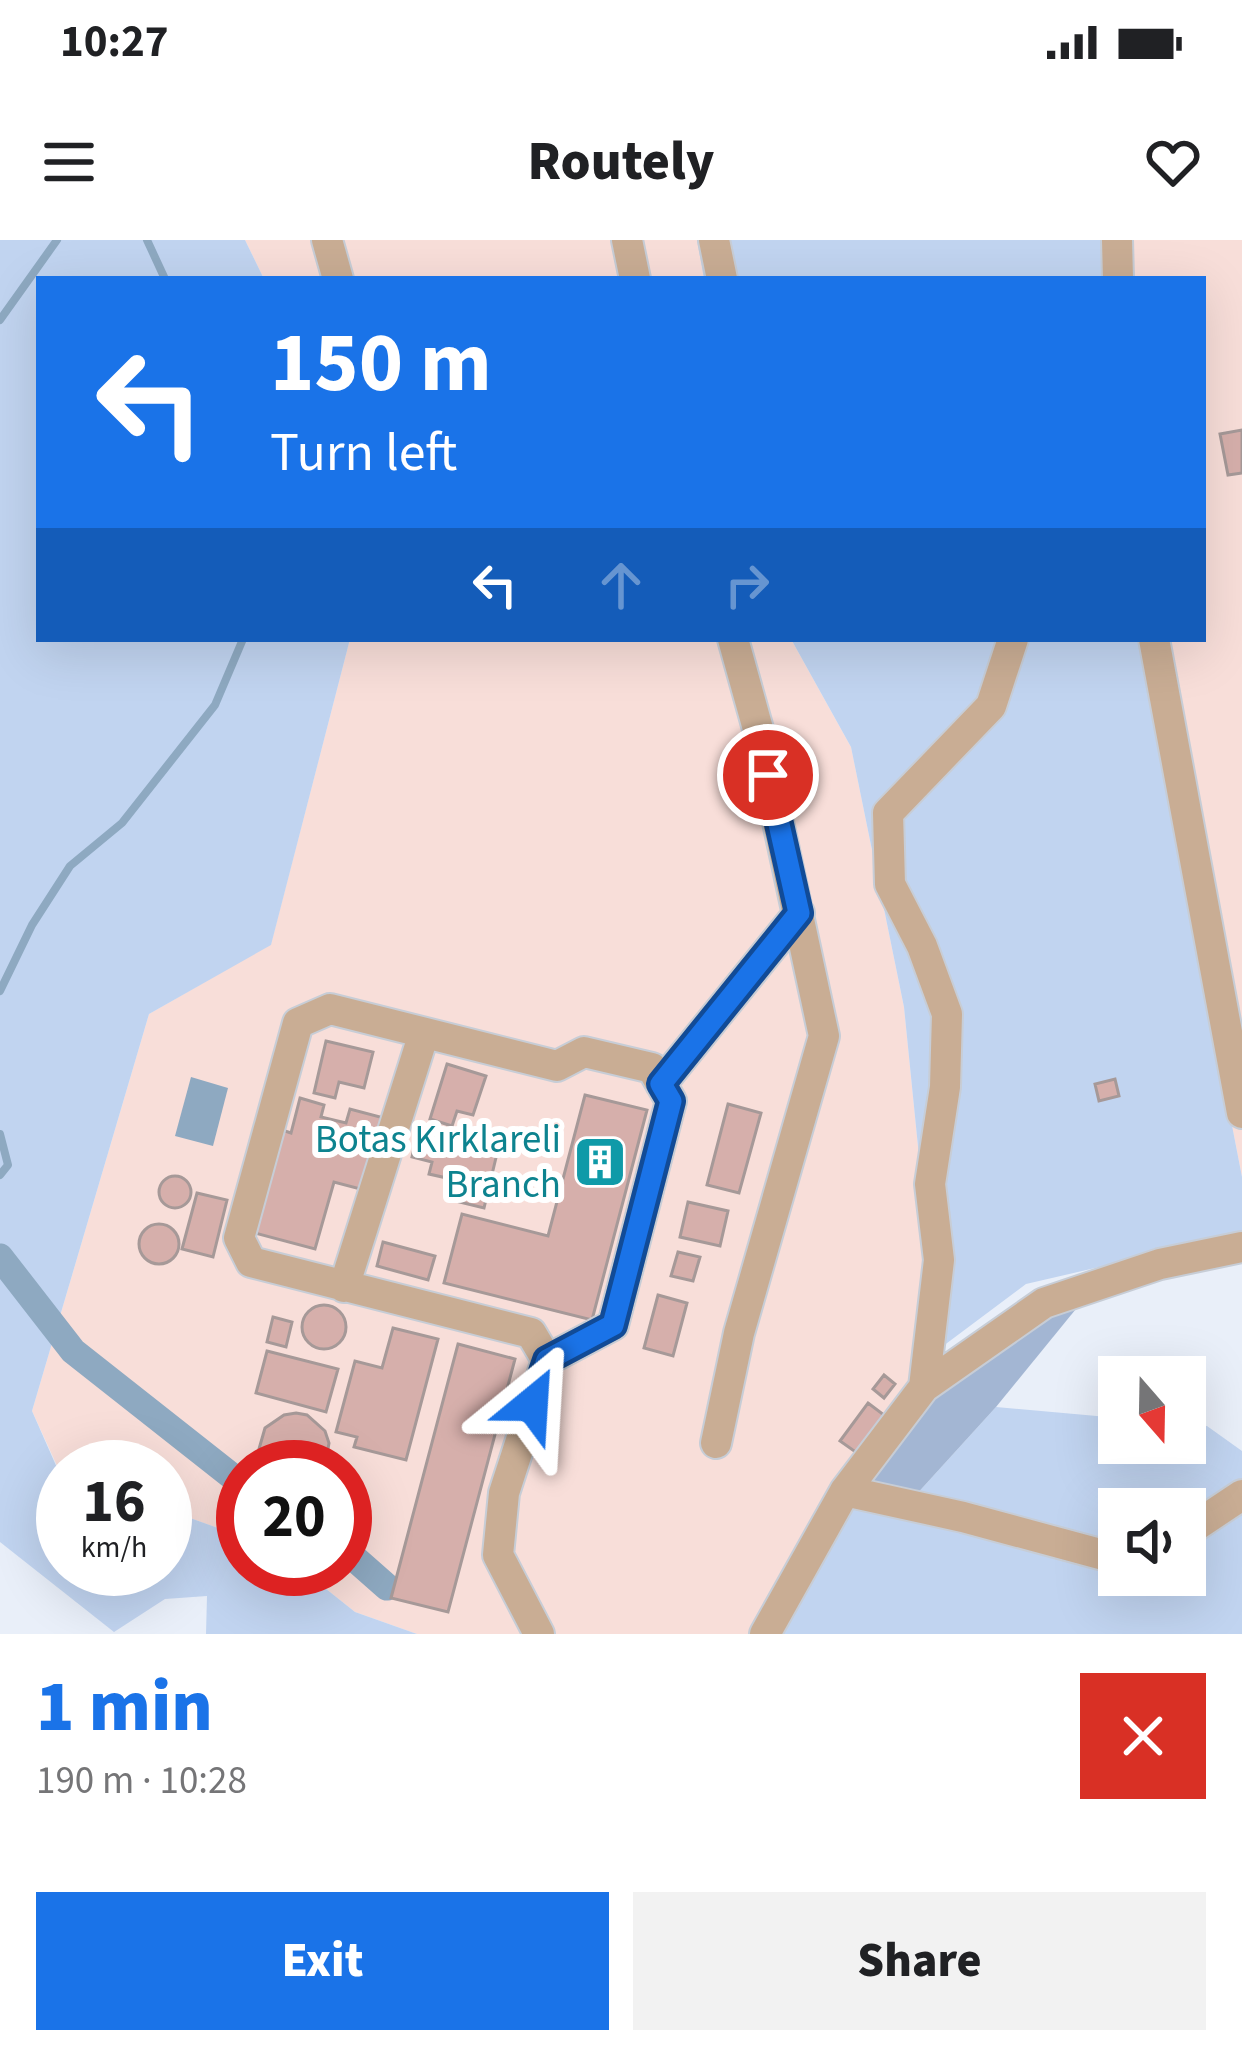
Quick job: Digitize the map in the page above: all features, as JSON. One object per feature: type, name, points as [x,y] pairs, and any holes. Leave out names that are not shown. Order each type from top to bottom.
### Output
[{"type":"street","points":[[327,240],[337,276]]},
{"type":"street","points":[[627,240],[634,276]]},
{"type":"street","points":[[714,240],[721,276]]},
{"type":"street","points":[[1117,240],[1118,276]]},
{"type":"street","points":[[716,1443],[739,1333],[824,1036],[735,642]]},
{"type":"street","points":[[924,1387],[939,1260],[930,1184],[945,1087],[946,1014],[922,946],[890,884],[888,813],[991,706],[1012,642]]},
{"type":"street","points":[[1155,642],[1242,1113]]},
{"type":"street","points":[[661,1084],[799,913]]},
{"type":"street","points":[[539,1634],[498,1555],[504,1493],[547,1360],[613,1325],[671,1101],[652,1068],[584,1052],[556,1066],[330,1009],[298,1023],[239,1238],[251,1262],[531,1333],[547,1360]]},
{"type":"street","points":[[344,1287],[424,1033]]},
{"type":"street","points":[[765,1634],[845,1491],[924,1387],[1044,1303],[1160,1264],[1242,1247]]},
{"type":"street","points":[[845,1491],[1098,1554]]},
{"type":"street","points":[[1206,1519],[1242,1495]]},
{"type":"shaded area","points":[[0,240],[245,240],[263,276],[36,276],[36,642],[349,642],[271,945],[149,1014],[32,1411],[45,1440],[36,1440],[36,1570],[0,1542]]},
{"type":"shaded area","points":[[245,240],[697,240],[704,276],[263,276]]},
{"type":"shaded area","points":[[697,240],[1106,240],[1108,276],[703,276]]},
{"type":"shaded area","points":[[1106,240],[1242,240],[1242,1177],[1142,642],[1206,642],[1206,276],[1108,276]]},
{"type":"shaded area","points":[[349,642],[793,642],[851,747],[904,1007],[930,1266],[913,1384],[825,1504],[748,1634],[417,1634],[355,1612],[335,1596],[372,1596],[372,1440],[216,1440],[216,1527],[192,1519],[192,1440],[45,1440],[32,1411],[149,1014],[271,944]]},
{"type":"shaded area","points":[[793,642],[1142,642],[1242,1177],[1242,1234],[1026,1284],[915,1367],[930,1266],[904,1007],[851,747]]},
{"type":"shaded area","points":[[191,1077],[228,1088],[213,1146],[175,1136]]},
{"type":"shaded area","points":[[1080,1304],[915,1496],[863,1482],[935,1390],[1044,1318]]},
{"type":"shaded area","points":[[996,1407],[1098,1416],[1098,1464],[1206,1464],[1206,1426],[1242,1451],[1242,1481],[1206,1499],[1206,1488],[1098,1488],[1098,1541],[915,1496]]},
{"type":"shaded area","points":[[854,1502],[1098,1560],[1098,1596],[1206,1596],[1206,1532],[1242,1507],[1242,1634],[781,1634]]},
{"type":"shaded area","points":[[192,1519],[216,1527],[216,1596],[335,1596],[355,1612],[417,1634],[206,1634],[207,1596],[165,1599],[114,1632],[68,1596],[192,1596]]},
{"type":"building","points":[[1242,430],[1242,473],[1228,475],[1220,434]]},
{"type":"building","points":[[326,1041],[373,1052],[364,1088],[339,1082],[335,1098],[314,1093]]},
{"type":"building","points":[[447,1064],[486,1076],[473,1115],[457,1111],[452,1126],[430,1119]]},
{"type":"building","points":[[1115,1079],[1119,1096],[1099,1101],[1095,1084]]},
{"type":"building","name":"Botas Kırklareli Branch","points":[[585,1095],[647,1110],[592,1320],[444,1283],[462,1214],[548,1236]]},
{"type":"building","points":[[300,1098],[324,1105],[321,1117],[346,1123],[350,1109],[384,1118],[364,1190],[334,1182],[315,1249],[251,1232],[279,1129],[291,1133]]},
{"type":"building","points":[[728,1104],[761,1113],[739,1193],[707,1185]]},
{"type":"building","points":[[419,1127],[439,1132],[436,1141],[468,1149],[471,1139],[499,1145],[484,1208],[455,1201],[460,1181],[429,1174],[432,1162],[412,1157]]},
{"type":"building","points":[[175,1176],[186,1181],[191,1192],[186,1203],[175,1208],[164,1203],[159,1192],[164,1181]]},
{"type":"building","points":[[197,1193],[227,1200],[213,1257],[182,1249]]},
{"type":"building","points":[[688,1202],[728,1211],[720,1246],[680,1237]]},
{"type":"building","points":[[159,1224],[173,1230],[179,1244],[173,1258],[159,1264],[145,1258],[139,1244],[145,1230]]},
{"type":"building","points":[[383,1242],[435,1256],[428,1280],[377,1266]]},
{"type":"building","points":[[678,1252],[700,1257],[693,1281],[671,1276]]},
{"type":"building","points":[[658,1295],[687,1303],[673,1356],[644,1348]]},
{"type":"building","points":[[324,1305],[340,1311],[346,1327],[340,1343],[324,1349],[308,1343],[302,1327],[308,1311]]},
{"type":"building","points":[[273,1317],[292,1322],[286,1347],[267,1342]]},
{"type":"building","points":[[393,1328],[438,1339],[406,1460],[372,1452],[372,1440],[336,1432],[355,1361],[382,1368]]},
{"type":"building","points":[[458,1344],[515,1359],[448,1612],[391,1598]]},
{"type":"building","points":[[267,1351],[338,1369],[326,1412],[256,1393]]},
{"type":"building","points":[[884,1375],[895,1384],[884,1398],[873,1389]]},
{"type":"building","points":[[868,1403],[884,1415],[857,1453],[840,1441]]},
{"type":"building","points":[[284,1415],[307,1415],[328,1440],[262,1440],[265,1428]]},
{"type":"waterway","points":[[0,320],[57,240]]},
{"type":"waterway","points":[[147,240],[164,276]]},
{"type":"waterway","points":[[0,991],[32,925],[70,866],[122,823],[215,705],[242,642]]},
{"type":"waterway","points":[[0,1134],[8,1165],[0,1175]]},
{"type":"waterway","points":[[0,1257],[73,1351],[216,1464]]},
{"type":"waterway","points":[[372,1574],[387,1587]]},
{"type":"place","name":"Botas Kırklareli Branch","points":[[600,1162]]},
{"type":"route","points":[[532,1404],[547,1360],[613,1325],[671,1101],[661,1084],[799,913],[768,775]]}]
